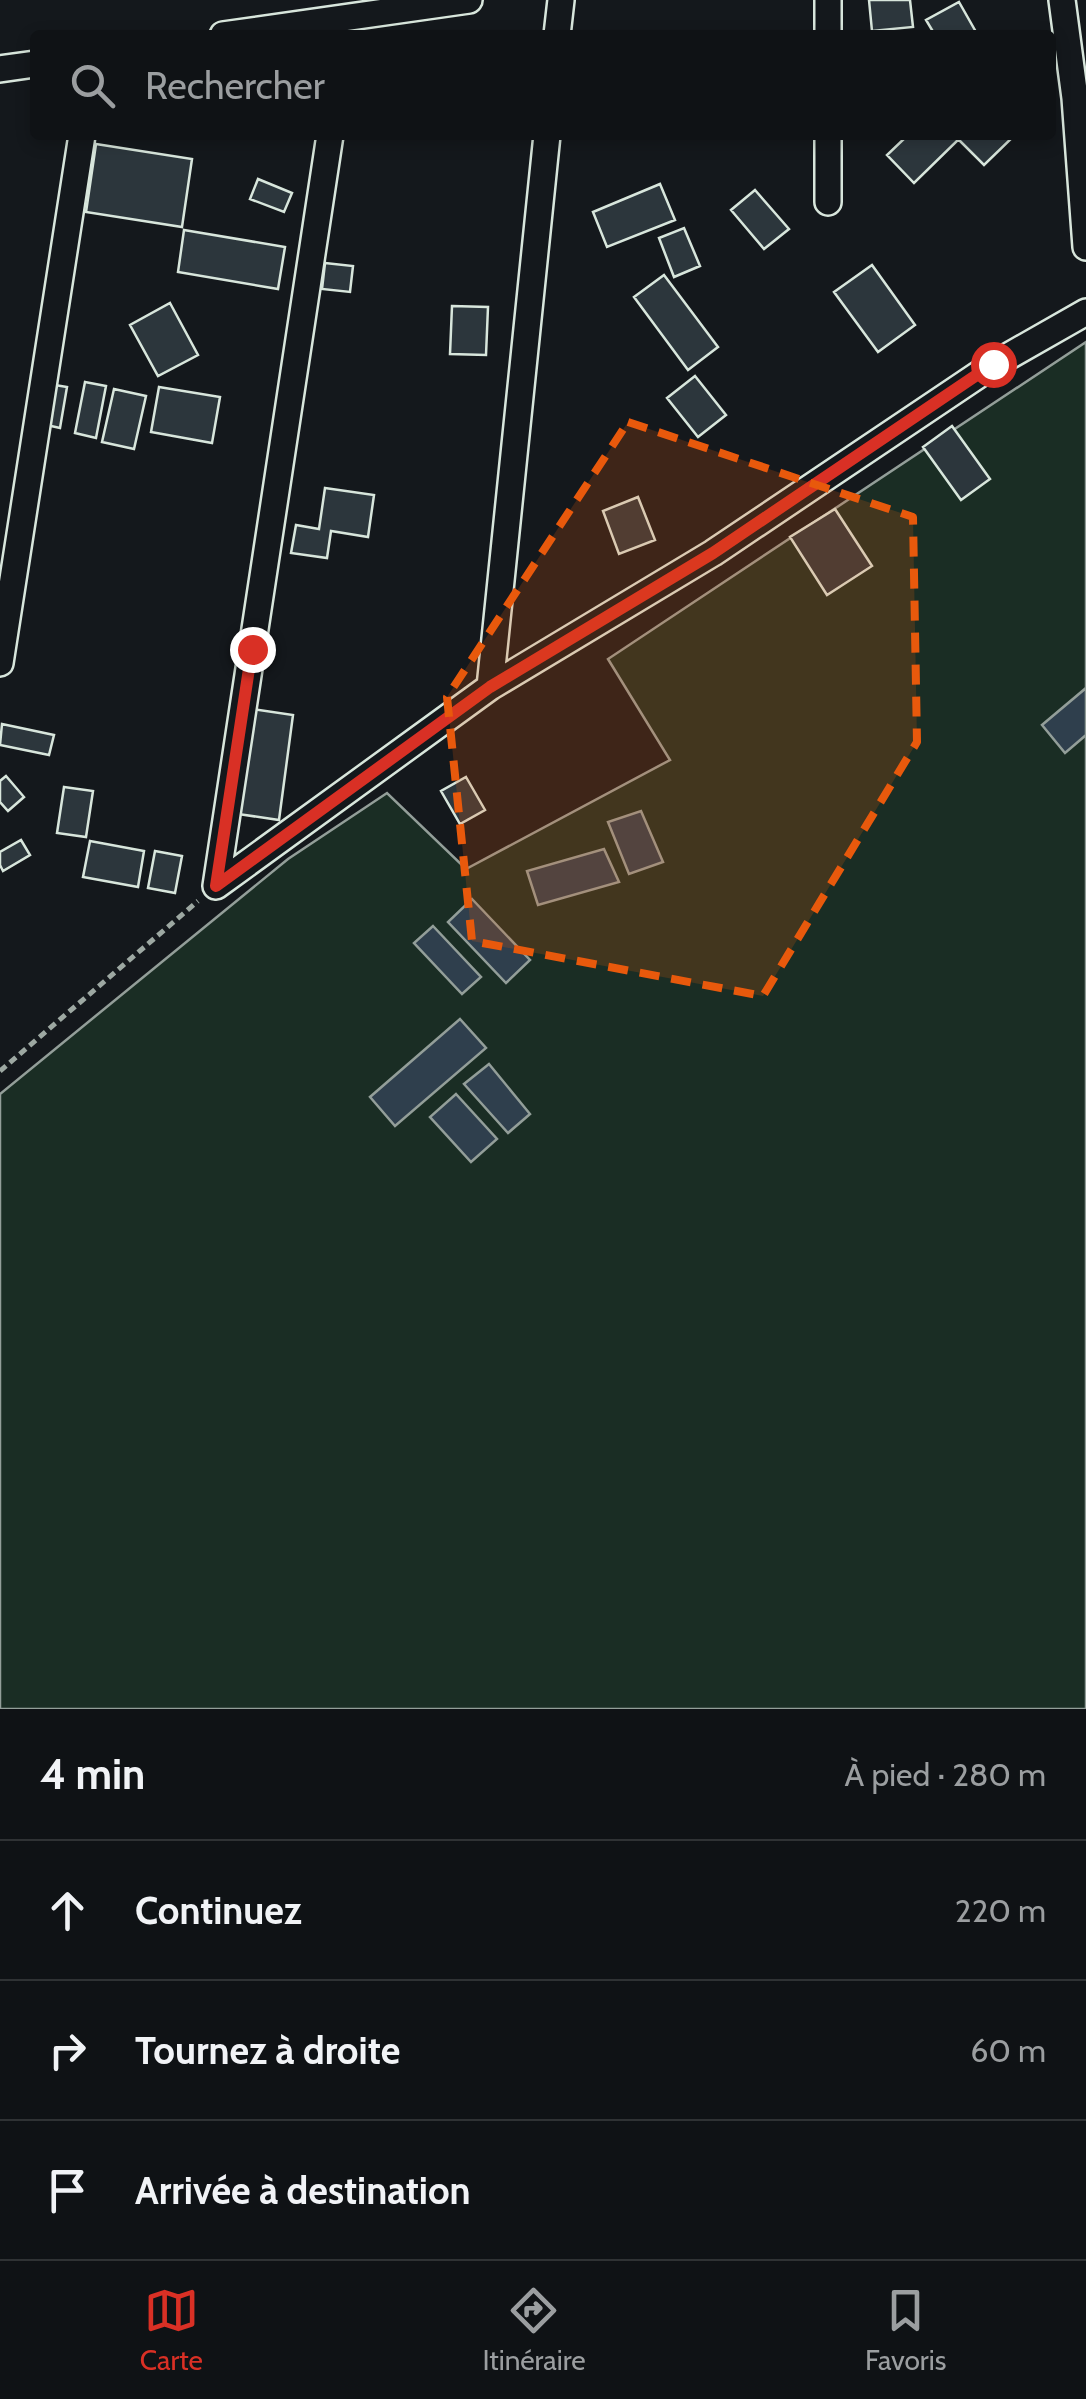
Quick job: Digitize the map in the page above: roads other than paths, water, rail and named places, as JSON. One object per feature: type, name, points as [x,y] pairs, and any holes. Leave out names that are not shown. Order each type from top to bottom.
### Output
[{"type":"street","points":[[258,30],[469,0]]},
{"type":"street","points":[[558,30],[561,0]]},
{"type":"street","points":[[828,0],[828,30]]},
{"type":"street","points":[[1062,0],[1075,98],[1086,247]]},
{"type":"street","points":[[0,69],[30,65]]},
{"type":"street","points":[[0,663],[81,140]]},
{"type":"street","points":[[329,140],[216,886],[490,687],[713,553],[993,364],[1086,312]]},
{"type":"street","points":[[490,687],[546,140]]},
{"type":"street","points":[[828,140],[828,202]]},
{"type":"water","points":[[1086,688],[1086,735],[1065,753],[1042,725]]},
{"type":"water","points":[[641,811],[663,862],[629,874],[608,822]]},
{"type":"water","points":[[604,849],[619,882],[538,905],[527,871]]},
{"type":"water","points":[[472,899],[530,960],[506,983],[448,922]]},
{"type":"water","points":[[433,926],[481,977],[462,994],[414,943]]},
{"type":"water","points":[[460,1019],[486,1048],[395,1126],[370,1097]]},
{"type":"water","points":[[489,1064],[530,1114],[508,1133],[464,1084]]},
{"type":"water","points":[[456,1094],[497,1139],[471,1162],[430,1117]]}]
